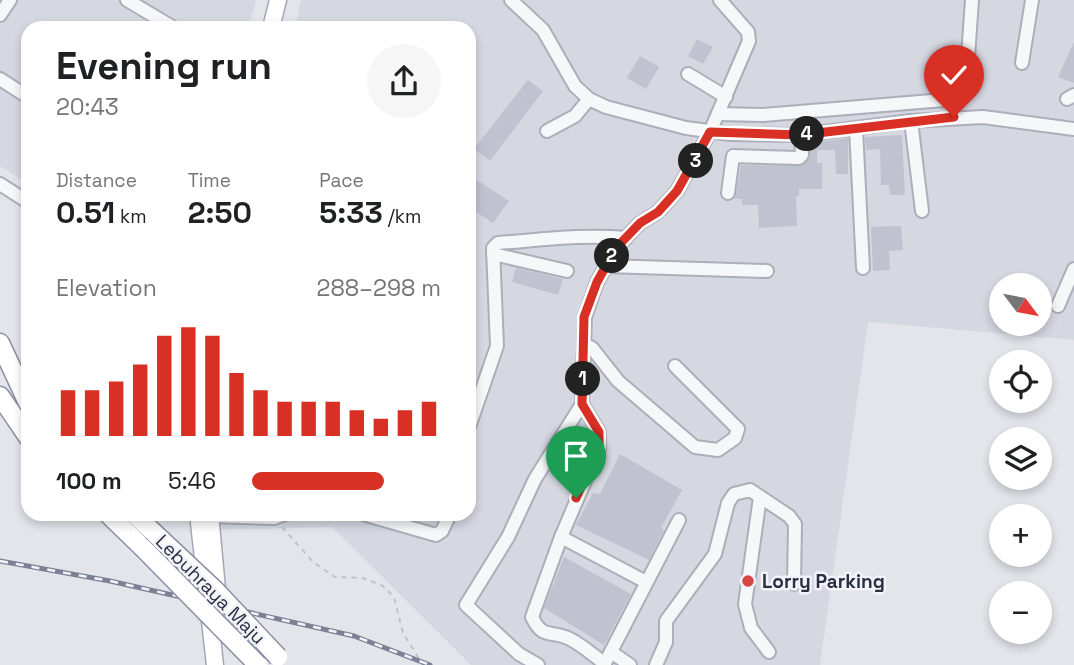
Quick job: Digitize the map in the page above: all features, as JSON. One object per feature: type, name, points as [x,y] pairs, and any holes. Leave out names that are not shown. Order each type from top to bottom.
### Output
[{"type":"highway","points":[[0,343],[21,388]]},
{"type":"highway","points":[[0,396],[21,427]]},
{"type":"highway","name":"Lebuhraya Maju","points":[[114,521],[258,665]]},
{"type":"highway","name":"Lebuhraya Maju","points":[[141,521],[215,590],[282,661]]},
{"type":"main road","points":[[272,21],[276,0]]},
{"type":"main road","points":[[284,21],[289,0]]},
{"type":"main road","points":[[206,521],[215,665]]},
{"type":"main road","points":[[207,521],[225,665]]},
{"type":"street","points":[[0,15],[10,0]]},
{"type":"street","points":[[127,0],[162,21]]},
{"type":"street","points":[[266,21],[276,0]]},
{"type":"street","points":[[511,0],[543,30],[575,86],[589,99],[606,107],[710,132],[800,135],[911,121],[982,117],[1074,130]]},
{"type":"street","points":[[538,665],[519,654],[466,605],[508,537],[535,479],[582,404],[584,317],[606,266],[626,238],[658,212],[677,191],[726,97],[745,51],[748,32],[720,0]]},
{"type":"street","points":[[718,114],[763,115],[956,99],[966,85],[972,0]]},
{"type":"street","points":[[1022,63],[1032,0]]},
{"type":"street","points":[[688,74],[726,97]]},
{"type":"street","points":[[0,79],[21,92]]},
{"type":"street","points":[[547,131],[575,116],[589,99]]},
{"type":"street","points":[[911,121],[922,211]]},
{"type":"street","points":[[856,129],[863,268]]},
{"type":"street","points":[[728,193],[733,156],[732,134]]},
{"type":"street","points":[[733,156],[799,158],[802,155],[800,135]]},
{"type":"street","points":[[0,184],[21,198]]},
{"type":"street","points":[[476,408],[497,346],[493,248],[498,243],[601,236],[626,238]]},
{"type":"street","points":[[494,254],[567,271]]},
{"type":"street","points":[[606,266],[767,271]]},
{"type":"street","points":[[1058,306],[1074,269]]},
{"type":"street","points":[[584,344],[592,348],[618,381],[695,447],[718,450],[736,438],[738,429],[675,366]]},
{"type":"street","points":[[582,404],[599,432],[599,448],[561,537],[532,617],[538,628],[550,636],[570,639],[607,660],[630,665]]},
{"type":"street","points":[[656,665],[666,642],[666,621],[715,554],[734,494],[741,490],[750,490],[789,516],[795,524],[794,584]]},
{"type":"street","points":[[760,496],[745,604],[751,628],[769,652]]},
{"type":"street","points":[[607,660],[679,520]]},
{"type":"street","points":[[387,521],[436,535],[442,531],[447,521]]},
{"type":"street","points":[[561,537],[646,582]]},
{"type":"path","points":[[283,521],[313,562],[335,577],[363,578],[383,586],[394,597],[402,633],[423,665]]},
{"type":"shaded area","points":[[0,0],[256,1],[250,21],[21,21],[21,180],[0,166]]},
{"type":"shaded area","points":[[301,0],[1074,0],[1074,340],[1028,336],[1052,336],[1052,273],[989,273],[989,333],[868,322],[820,665],[471,665],[332,527],[217,530],[216,521],[476,521],[476,21],[296,21]]},
{"type":"building","points":[[697,39],[713,47],[703,64],[688,56]]},
{"type":"building","points":[[1074,42],[1074,83],[1058,77]]},
{"type":"building","points":[[640,56],[659,67],[646,89],[627,78]]},
{"type":"building","points":[[528,80],[543,91],[490,161],[476,150],[476,146]]},
{"type":"building","points":[[902,135],[905,195],[890,195],[889,185],[881,185],[880,149],[866,150],[865,137]]},
{"type":"building","points":[[848,138],[848,174],[836,174],[835,150],[817,150],[817,163],[822,163],[822,189],[799,189],[799,196],[796,196],[797,226],[759,228],[758,205],[742,205],[742,199],[735,199],[741,165],[802,166],[810,158],[810,143]]},
{"type":"building","points":[[476,180],[509,201],[493,223],[476,212]]},
{"type":"building","points":[[901,226],[903,250],[889,251],[890,270],[873,271],[871,227]]},
{"type":"building","points":[[516,268],[563,279],[558,295],[512,282]]},
{"type":"building","points":[[620,454],[682,490],[661,528],[664,530],[649,560],[576,525],[593,493],[600,494]]},
{"type":"building","points":[[564,557],[631,594],[604,645],[544,608]]},
{"type":"railway","points":[[0,561],[110,581],[354,636],[430,665]]},
{"type":"place","name":"Lorry Parking","points":[[748,581]]},
{"type":"route","points":[[576,498],[599,448],[599,432],[582,404],[584,317],[597,282],[616,248],[640,223],[658,212],[677,191],[710,132],[800,135],[954,117]]}]
